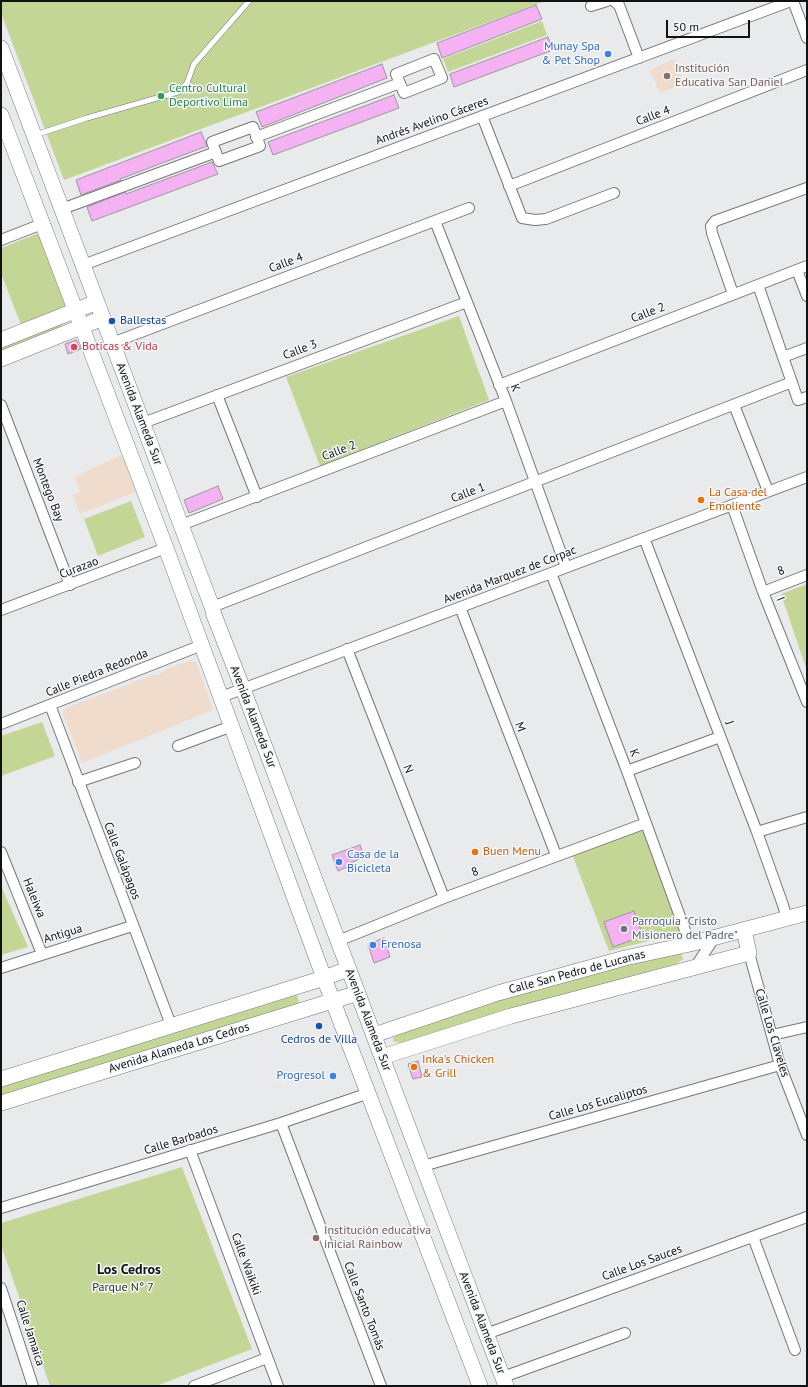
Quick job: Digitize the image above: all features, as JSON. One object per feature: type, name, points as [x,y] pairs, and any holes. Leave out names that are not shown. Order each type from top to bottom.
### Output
[{"type":"main road","name":"Avenida Alameda Sur","points":[[1,48],[504,1381]]},
{"type":"main road","name":"Avenida Alameda Sur","points":[[1,115],[166,548],[324,978],[479,1386]]},
{"type":"main road","points":[[1,340],[97,302]]},
{"type":"main road","points":[[1,359],[103,318]]},
{"type":"main road","name":"Calle San Pedro de Lucanas","points":[[374,1034],[505,991],[625,958],[690,944],[807,913]]},
{"type":"main road","name":"Calle Los Claveles","points":[[744,930],[749,953]]},
{"type":"main road","points":[[382,1057],[511,1016],[749,953]]},
{"type":"main road","name":"Avenida Alameda Los Cedros","points":[[1,1079],[324,978],[348,969]]},
{"type":"main road","name":"Avenida Alameda Los Cedros","points":[[1,1103],[358,993]]},
{"type":"street","points":[[591,6],[607,1]]},
{"type":"street","points":[[614,1],[619,5],[639,58]]},
{"type":"street","points":[[792,1],[807,38]]},
{"type":"street","name":"Andrés Avelino Cáceres","points":[[83,265],[792,1]]},
{"type":"street","name":"Calle 4","points":[[509,186],[807,70]]},
{"type":"street","points":[[256,136],[400,83]]},
{"type":"street","points":[[482,116],[522,218],[535,220],[546,219],[614,193]]},
{"type":"street","points":[[253,127],[260,146],[219,161],[216,152],[212,142],[253,127]]},
{"type":"street","points":[[62,209],[216,152]]},
{"type":"street","points":[[733,294],[712,233],[711,226],[715,221],[807,188]]},
{"type":"street","name":"Calle 4","points":[[112,343],[469,208]]},
{"type":"street","name":"K","points":[[435,221],[500,385],[566,567]]},
{"type":"street","points":[[1,240],[42,224]]},
{"type":"street","points":[[802,268],[807,296]]},
{"type":"street","name":"Calle 2","points":[[500,385],[802,268]]},
{"type":"street","points":[[758,285],[798,400],[807,397]]},
{"type":"street","name":"Calle 3","points":[[143,423],[467,302]]},
{"type":"street","points":[[783,357],[807,348]]},
{"type":"street","name":"Calle 1","points":[[212,607],[792,382]]},
{"type":"street","points":[[217,395],[257,497]]},
{"type":"street","name":"Calle 2","points":[[181,525],[506,402]]},
{"type":"street","name":"Montego Bay","points":[[1,405],[70,585]]},
{"type":"street","points":[[734,405],[768,491]]},
{"type":"street","name":"Avenida Marquez de Corpac","points":[[221,697],[807,477]]},
{"type":"street","name":"I","points":[[732,505],[763,592],[807,702]]},
{"type":"street","name":"J","points":[[644,538],[757,832],[787,919]]},
{"type":"street","name":"Curazao","points":[[1,610],[166,548]]},
{"type":"street","name":"K","points":[[551,573],[627,771],[690,944]]},
{"type":"street","name":"8","points":[[763,592],[807,575]]},
{"type":"street","name":"M","points":[[460,607],[556,856]]},
{"type":"street","name":"Calle Piedra Redonda","points":[[1,724],[202,645]]},
{"type":"street","name":"N","points":[[347,649],[444,898]]},
{"type":"street","name":"Calle Galápagos","points":[[50,706],[132,926],[171,1025]]},
{"type":"street","points":[[178,746],[232,726]]},
{"type":"street","points":[[627,771],[720,737]]},
{"type":"street","points":[[78,782],[135,763]]},
{"type":"street","points":[[757,832],[807,817]]},
{"type":"street","name":"8","points":[[338,941],[444,898],[646,823]]},
{"type":"street","name":"Haleiwa","points":[[1,852],[42,954]]},
{"type":"street","name":"Antigua","points":[[1,968],[132,926]]},
{"type":"street","points":[[696,966],[714,938]]},
{"type":"street","name":"Calle Los Claveles","points":[[749,953],[780,1065],[807,1135]]},
{"type":"street","points":[[772,1035],[807,1027]]},
{"type":"street","name":"Calle Los Eucaliptos","points":[[423,1166],[780,1065]]},
{"type":"street","name":"Calle Barbados","points":[[1,1208],[280,1123],[369,1094]]},
{"type":"street","name":"Calle Santo Tomás","points":[[280,1123],[381,1386]]},
{"type":"street","name":"Calle Waikiki","points":[[190,1150],[278,1386]]},
{"type":"street","name":"Calle Los Sauces","points":[[486,1334],[754,1240],[807,1217]]},
{"type":"street","points":[[754,1240],[795,1350]]},
{"type":"street","name":"Calle Jamaica","points":[[1,1288],[33,1386]]},
{"type":"street","points":[[504,1381],[625,1333]]},
{"type":"street","points":[[194,1386],[267,1358]]},
{"type":"lane","points":[[34,136],[87,118],[178,92],[187,83],[194,64],[249,1]]},
{"type":"shaded area","name":"Institución Educativa San Daniel","points":[[674,59],[684,83],[660,93],[650,70]]},
{"type":"shaded area","points":[[122,455],[136,492],[80,514],[73,495],[80,492],[74,477]]},
{"type":"shaded area","points":[[191,660],[196,662],[213,710],[82,763],[63,714],[66,708],[155,674],[157,675],[165,670]]},
{"type":"green space","name":"Centro Cultural Deportivo Lima","points":[[1,1],[545,1],[64,180],[1,13]]},
{"type":"green space","points":[[542,21],[547,35],[448,72],[443,59]]},
{"type":"green space","points":[[42,232],[70,306],[21,325],[1,273],[1,248]]},
{"type":"green space","points":[[459,316],[489,400],[320,466],[286,377]]},
{"type":"green space","points":[[61,323],[63,329],[1,353],[1,347]]},
{"type":"green space","points":[[131,501],[145,537],[98,556],[84,519]]},
{"type":"green space","points":[[807,584],[807,671],[781,594]]},
{"type":"green space","points":[[42,722],[55,756],[1,776],[1,736]]},
{"type":"green space","points":[[642,829],[680,933],[609,951],[572,854]]},
{"type":"green space","points":[[1,886],[28,947],[1,955]]},
{"type":"green space","points":[[670,951],[681,953],[683,959],[676,964],[540,1001],[400,1043],[393,1041],[397,1033],[532,989]]},
{"type":"green space","points":[[297,995],[300,1006],[1,1099],[1,1087]]},
{"type":"green space","name":"Parque N° 7","points":[[182,1167],[252,1349],[156,1386],[50,1386],[1,1245],[1,1223]]},
{"type":"building","points":[[536,5],[542,19],[442,58],[437,43]]},
{"type":"building","points":[[548,37],[553,50],[454,87],[450,74]]},
{"type":"building","points":[[382,64],[387,78],[262,127],[256,112]]},
{"type":"building","points":[[394,95],[399,108],[273,155],[268,142]]},
{"type":"building","points":[[201,132],[207,146],[81,195],[76,180]]},
{"type":"building","points":[[212,162],[218,174],[92,221],[87,207],[125,192],[126,194]]},
{"type":"building","name":"Boticas & Vida","points":[[76,340],[81,349],[68,354],[65,344]]},
{"type":"building","points":[[218,486],[223,499],[189,513],[184,500]]},
{"type":"building","points":[[360,845],[364,857],[348,864],[349,866],[338,871],[332,855]]},
{"type":"building","name":"Parroquia \"Cristo Misionero del Padre\"","points":[[634,911],[643,936],[613,947],[604,922]]},
{"type":"building","points":[[384,938],[390,957],[374,963],[368,944]]},
{"type":"building","points":[[418,1061],[422,1077],[413,1079],[408,1064]]},
{"type":"place","name":"Munay Spa & Pet Shop","points":[[608,54]]},
{"type":"place","name":"Institución Educativa San Daniel","points":[[667,76]]},
{"type":"place","name":"Centro Cultural Deportivo Lima","points":[[161,96]]},
{"type":"place","name":"Ballestas","points":[[112,321]]},
{"type":"place","name":"Boticas & Vida","points":[[74,347]]},
{"type":"place","name":"La Casa del Emoliente","points":[[701,500]]},
{"type":"place","name":"Buen Menu","points":[[475,852]]},
{"type":"place","name":"Casa de la Bicicleta","points":[[339,862]]},
{"type":"place","name":"Parroquia \"Cristo Misionero del Padre\"","points":[[624,929]]},
{"type":"place","name":"Frenosa","points":[[373,945]]},
{"type":"place","name":"Cedros de Villa","points":[[319,1026]]},
{"type":"place","name":"Inka's Chicken & Grill","points":[[414,1067]]},
{"type":"place","name":"Progresol","points":[[333,1076]]},
{"type":"place","name":"Institución educativa inicial Rainbow","points":[[316,1238]]},
{"type":"district","name":"Los Cedros","points":[[129,1270]]}]
